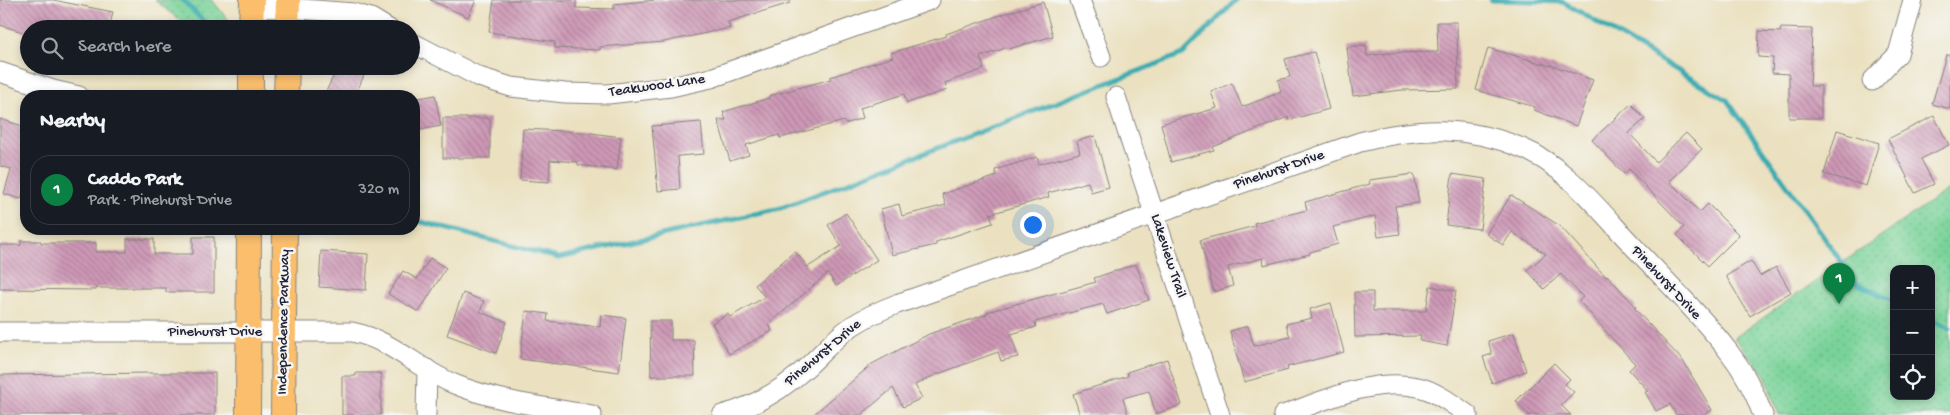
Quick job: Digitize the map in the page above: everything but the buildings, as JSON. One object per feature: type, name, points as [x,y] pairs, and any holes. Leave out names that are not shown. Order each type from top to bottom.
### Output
[{"type":"main road","points":[[250,90],[251,75]]},
{"type":"main road","points":[[286,90],[287,75]]},
{"type":"main road","points":[[248,415],[249,235]]},
{"type":"main road","name":"Independence Parkway","points":[[283,415],[285,235]]},
{"type":"street","name":"Teakwood Lane","points":[[420,47],[479,77],[510,87],[565,93],[608,94],[671,87],[711,78],[930,0]]},
{"type":"street","points":[[1080,0],[1101,58]]},
{"type":"street","points":[[1872,81],[1898,54],[1913,0]]},
{"type":"street","points":[[251,12],[354,13],[374,20]]},
{"type":"street","points":[[0,72],[53,90]]},
{"type":"street","name":"Lakeview Trail","points":[[1116,97],[1220,415]]},
{"type":"street","name":"Pinehurst Drive","points":[[722,415],[734,412],[761,400],[807,368],[838,337],[872,314],[897,304],[1360,142],[1392,134],[1443,130],[1474,132],[1500,140],[1524,149],[1560,172],[1664,278],[1729,352],[1745,376],[1763,415]]},
{"type":"street","name":"Pinehurst Drive","points":[[0,332],[352,332],[369,335],[388,344],[452,383],[479,393],[592,415]]},
{"type":"street","points":[[426,415],[427,369]]},
{"type":"street","points":[[1283,415],[1356,391],[1389,384],[1419,387],[1450,402],[1468,415]]},
{"type":"green space","points":[[155,0],[212,0],[229,20],[179,20]]},
{"type":"green space","points":[[1950,188],[1950,415],[1779,415],[1764,373],[1734,338]]},
{"type":"waterway","points":[[183,0],[202,20]]},
{"type":"waterway","points":[[420,222],[559,258],[781,208],[1183,54],[1236,0]]},
{"type":"waterway","points":[[1491,0],[1563,2],[1727,100],[1856,283],[1890,299]]},
{"type":"waterway","points":[[1935,321],[1950,328]]},
{"type":"place","name":"Caddo Park","points":[[1839,304]]}]
